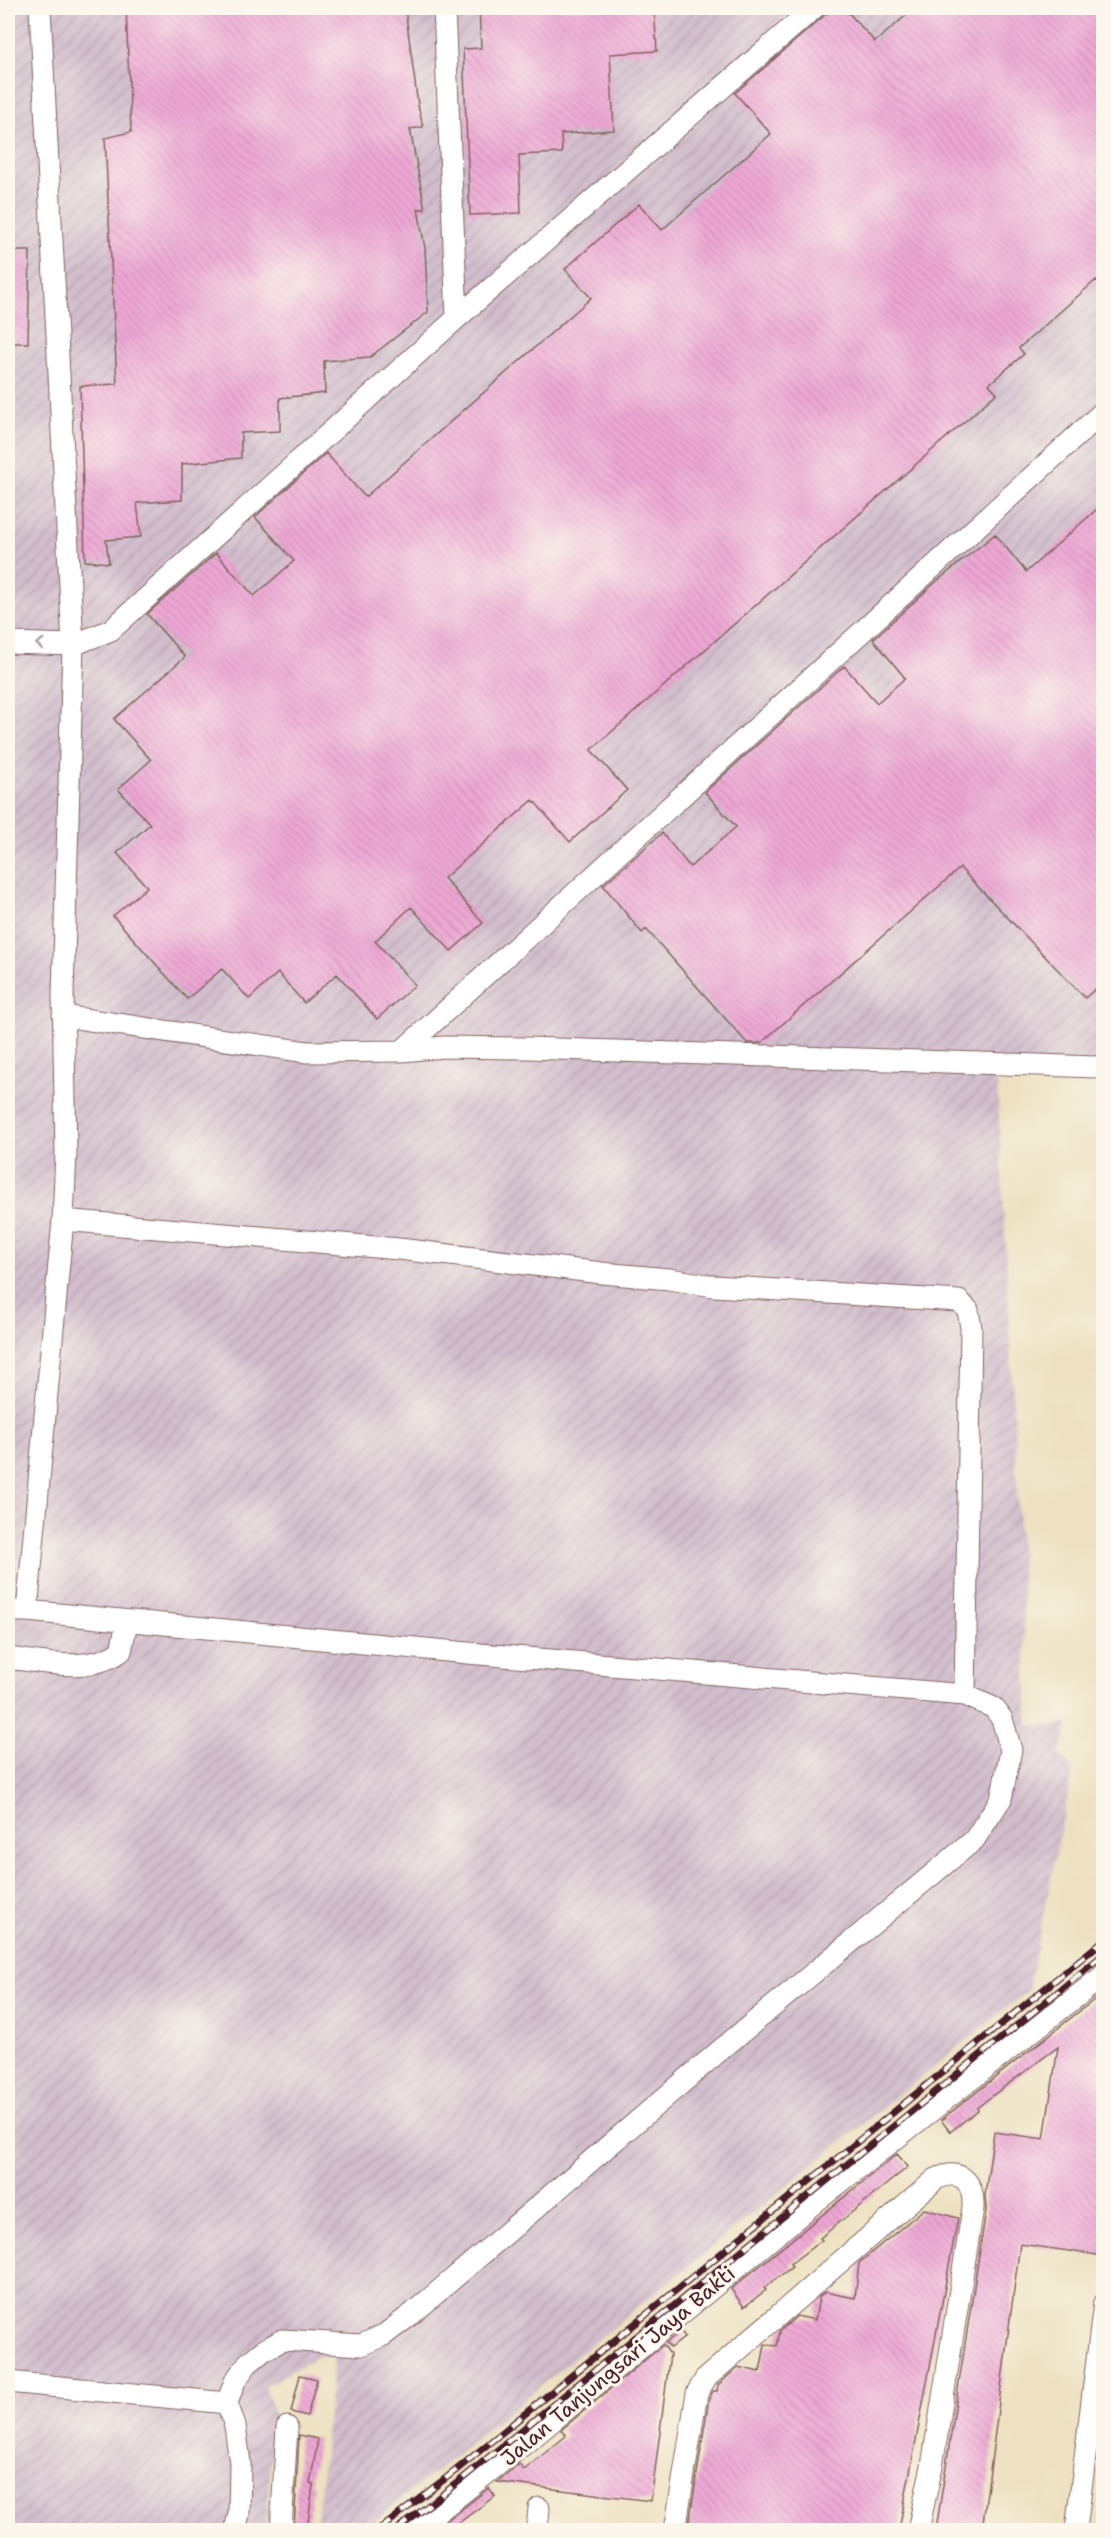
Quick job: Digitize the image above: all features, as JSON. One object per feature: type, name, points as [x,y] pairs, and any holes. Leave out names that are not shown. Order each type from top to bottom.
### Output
[{"type":"street","points":[[40,8],[73,645],[63,1016],[66,1153],[63,1220],[17,1611],[491,1655],[965,1695],[994,1708],[1002,1719],[1011,1750],[1001,1799],[974,1840],[724,2047],[384,2336],[361,2345],[283,2340],[264,2350],[248,2363],[235,2381],[227,2403],[235,2426],[240,2463],[239,2514],[235,2530]]},
{"type":"street","points":[[444,8],[457,318]]},
{"type":"street","points":[[8,643],[73,645],[111,630],[457,318],[814,8]]},
{"type":"street","points":[[402,1051],[1104,411]]},
{"type":"street","points":[[63,1016],[307,1052],[402,1051],[444,1047],[527,1048],[1084,1067],[1104,1065]]},
{"type":"street","points":[[63,1220],[399,1249],[714,1286],[960,1301],[968,1310],[971,1328],[965,1695]]},
{"type":"street","points":[[8,1658],[48,1663],[95,1664],[105,1661],[121,1651],[127,1622]]},
{"type":"street","name":"Jalan Tanjungsari Jaya Bakti","points":[[415,2530],[538,2433],[819,2199],[1104,1975]]},
{"type":"street","points":[[675,2530],[697,2393],[706,2378],[936,2179],[947,2174],[959,2176],[968,2182],[974,2193],[973,2208],[932,2466],[918,2530]]},
{"type":"street","points":[[1076,2530],[1104,2303]]},
{"type":"street","points":[[8,2382],[227,2403]]},
{"type":"street","points":[[280,2530],[287,2427]]},
{"type":"street","points":[[537,2530],[539,2508]]},
{"type":"shaded area","points":[[8,8],[1103,8],[1103,1083],[997,1076],[1029,1726],[1069,1724],[1059,1754],[1073,1770],[1028,1990],[363,2530],[316,2530],[334,2356],[318,2356],[265,2386],[275,2418],[265,2530],[8,2530]]},
{"type":"building","points":[[126,8],[405,8],[423,127],[410,129],[425,209],[418,209],[425,248],[428,312],[370,357],[324,361],[325,393],[280,398],[280,431],[241,433],[241,458],[182,464],[182,500],[137,503],[141,537],[106,540],[109,563],[85,561],[80,386],[117,384],[105,138],[131,132]]},
{"type":"building","points":[[479,8],[654,8],[657,51],[610,54],[614,130],[561,134],[562,153],[519,155],[521,213],[470,215],[463,49],[481,48]]},
{"type":"building","points":[[833,8],[844,8],[875,42],[915,8],[1104,8],[1104,289],[1096,280],[1019,348],[1024,354],[989,384],[997,393],[591,750],[627,790],[570,842],[533,800],[444,878],[483,923],[451,951],[411,907],[375,941],[415,985],[377,1019],[337,974],[304,1003],[278,973],[249,999],[222,969],[187,999],[113,916],[147,887],[117,853],[150,824],[118,789],[151,760],[114,719],[185,657],[147,614],[216,553],[254,596],[294,561],[255,517],[326,453],[365,497],[591,298],[565,269],[639,204],[662,230],[771,134],[735,93]]},
{"type":"building","points":[[8,251],[30,251],[28,343],[8,343]]},
{"type":"building","points":[[1104,503],[1104,981],[1085,998],[960,868],[761,1043],[747,1043],[646,929],[642,933],[603,885],[662,833],[690,867],[736,827],[705,792],[844,666],[877,703],[905,678],[873,639],[937,581],[995,534],[1026,572]]},
{"type":"building","points":[[1104,1992],[1104,2256],[1020,2244],[982,2530],[936,2530],[986,2210],[985,2195],[994,2132],[1044,2139],[1058,2047],[988,2099],[950,2132],[941,2120]]},
{"type":"building","points":[[897,2154],[908,2167],[820,2238],[822,2240],[790,2264],[792,2267],[744,2307],[731,2289]]},
{"type":"building","points":[[924,2209],[958,2218],[899,2530],[688,2530],[709,2399],[713,2391],[717,2391],[718,2385],[738,2367],[760,2372],[765,2344],[777,2346],[780,2331],[797,2316],[815,2320],[819,2297],[825,2292],[855,2298],[859,2263]]},
{"type":"building","points":[[681,2331],[685,2337],[671,2348],[666,2343]]},
{"type":"building","points":[[663,2345],[670,2354],[651,2501],[497,2482],[519,2464],[524,2470],[566,2436],[561,2430]]},
{"type":"building","points":[[300,2375],[317,2379],[307,2416],[291,2412]]},
{"type":"building","points":[[299,2435],[318,2439],[310,2484],[313,2485],[307,2530],[294,2530]]},
{"type":"building","points":[[489,2488],[495,2496],[449,2530],[435,2530]]},
{"type":"railway","points":[[379,2530],[455,2471],[1104,1940]]},
{"type":"railway","points":[[397,2530],[1104,1954]]}]
